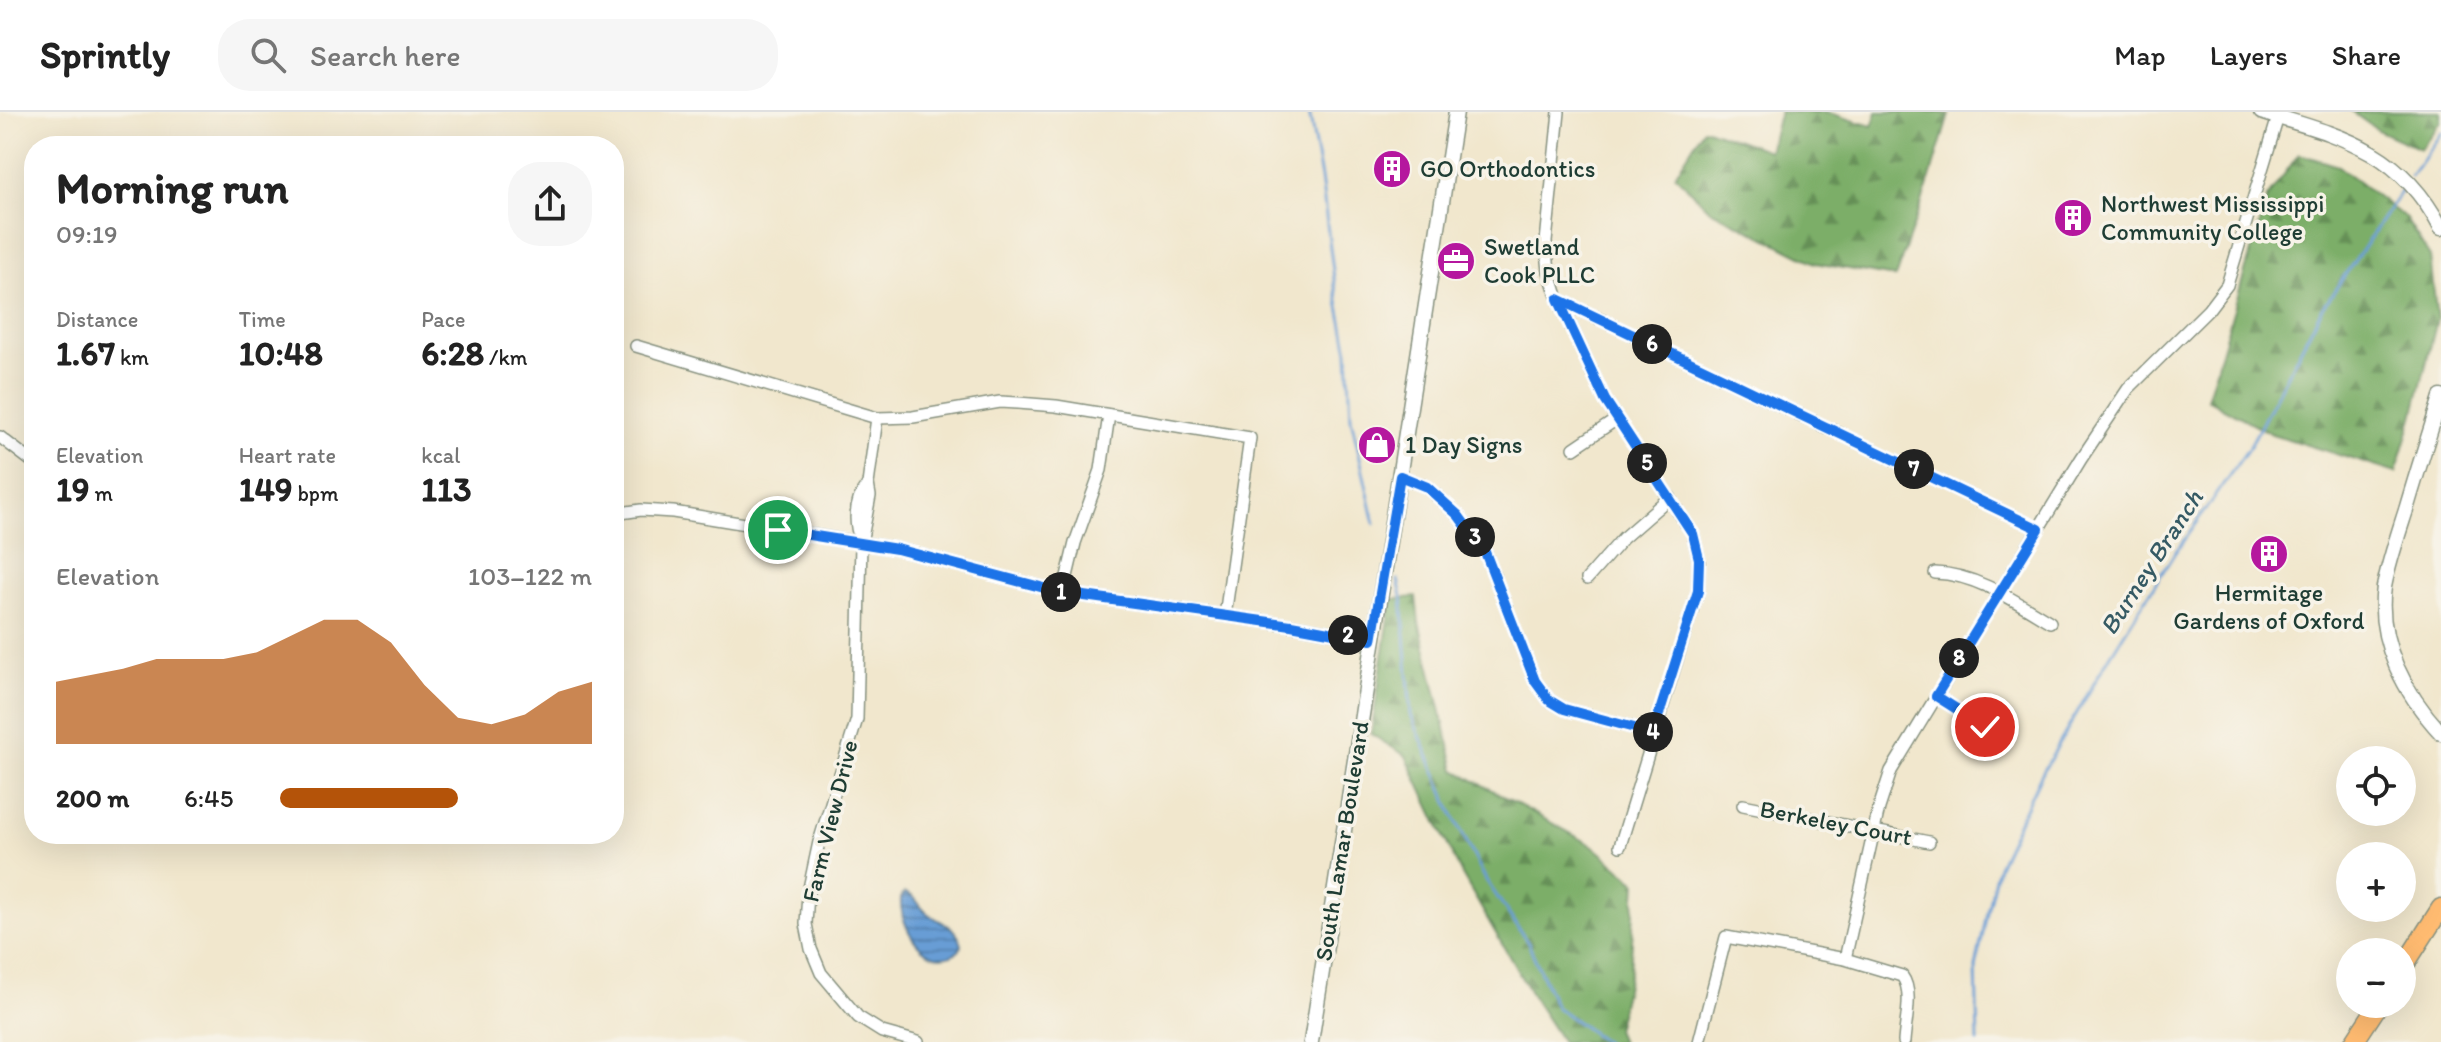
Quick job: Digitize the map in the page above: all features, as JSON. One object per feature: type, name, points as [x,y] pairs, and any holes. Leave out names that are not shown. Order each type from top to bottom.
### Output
[{"type":"highway","points":[[2416,948],[2438,915]]},
{"type":"highway","points":[[2354,1042],[2370,1018]]},
{"type":"street","points":[[1456,112],[1400,476],[1427,487],[1439,497],[1458,515],[1485,552],[1535,681],[1549,700],[1564,709],[1653,733]]},
{"type":"street","points":[[1559,112],[1546,242],[1549,271],[1558,299],[1603,396],[1693,534],[1699,559],[1698,591],[1620,846]]},
{"type":"street","points":[[2261,112],[2279,115],[2348,139],[2379,155],[2423,198],[2441,228]]},
{"type":"street","points":[[1845,959],[1873,831],[1891,771],[2081,459],[2128,389],[2208,310],[2227,285],[2279,115]]},
{"type":"street","points":[[1558,299],[2039,529]]},
{"type":"street","points":[[636,346],[877,418],[913,417],[1000,402],[1056,406],[1250,438],[1225,616]]},
{"type":"street","points":[[2441,397],[2401,523],[2384,591],[2385,623],[2402,683],[2418,708],[2441,733]]},
{"type":"street","points":[[1063,593],[1075,543],[1101,470],[1109,415]]},
{"type":"street","name":"Farm View Drive","points":[[877,418],[868,484],[870,496],[861,543],[857,719],[819,842],[808,893],[806,924],[811,949],[821,973],[858,1017],[882,1032],[918,1042]]},
{"type":"street","points":[[1574,448],[1617,419]]},
{"type":"street","points":[[0,437],[24,455]]},
{"type":"street","name":"South Lamar Boulevard","points":[[1311,1042],[1400,476]]},
{"type":"street","points":[[1587,579],[1623,538],[1670,497]]},
{"type":"street","points":[[624,513],[673,512],[897,549],[1063,593],[1372,640]]},
{"type":"street","points":[[1935,573],[1952,574],[1999,593],[2050,622]]},
{"type":"street","points":[[1936,696],[1985,727]]},
{"type":"street","name":"Berkeley Court","points":[[1743,805],[1929,842]]},
{"type":"street","points":[[1699,1042],[1726,937],[1845,959],[1902,976],[1907,983],[1904,1042]]},
{"type":"green space","points":[[1780,112],[1826,112],[1872,126],[1877,112],[1939,112],[1949,115],[1895,277],[1815,263],[1710,210],[1675,175],[1704,128],[1769,151]]},
{"type":"green space","points":[[2352,112],[2441,112],[2441,121],[2420,149],[2377,130]]},
{"type":"green space","points":[[2299,154],[2338,166],[2405,218],[2430,257],[2437,320],[2396,473],[2272,434],[2207,399],[2267,198]]},
{"type":"green space","points":[[1416,597],[1419,622],[1455,770],[1592,845],[1636,882],[1630,971],[1616,1030],[1621,1042],[1562,1042],[1461,873],[1406,756],[1371,734],[1392,599]]},
{"type":"water","points":[[905,893],[929,915],[955,932],[962,945],[959,951],[947,956],[935,956],[916,943],[904,921],[901,897]]},
{"type":"waterway","points":[[1309,112],[1348,351],[1351,418],[1375,524]]},
{"type":"waterway","name":"Burney Branch","points":[[2411,176],[2441,133]]},
{"type":"waterway","name":"Burney Branch","points":[[1978,1042],[1976,968],[1988,907],[1998,866],[2041,775],[2111,654],[2174,554],[2250,446],[2320,312],[2405,186]]},
{"type":"waterway","points":[[1398,580],[1402,596],[1411,715],[1455,819],[1486,880],[1528,943],[1556,1007],[1605,1042]]},
{"type":"place","name":"GO Orthodontics","points":[[1392,169]]},
{"type":"place","name":"Northwest Mississippi Community College","points":[[2073,218]]},
{"type":"place","name":"Swetland Cook PLLC","points":[[1456,261]]},
{"type":"place","name":"1 Day Signs","points":[[1377,445]]},
{"type":"place","name":"Hermitage Gardens of Oxford","points":[[2269,554]]},
{"type":"route","points":[[778,530],[897,549],[1063,593],[1291,625],[1372,640],[1400,476],[1427,487],[1458,515],[1485,552],[1535,681],[1549,700],[1564,709],[1653,733],[1698,591],[1699,559],[1693,534],[1605,400],[1558,299],[2039,529],[1936,696],[1985,727]]}]
